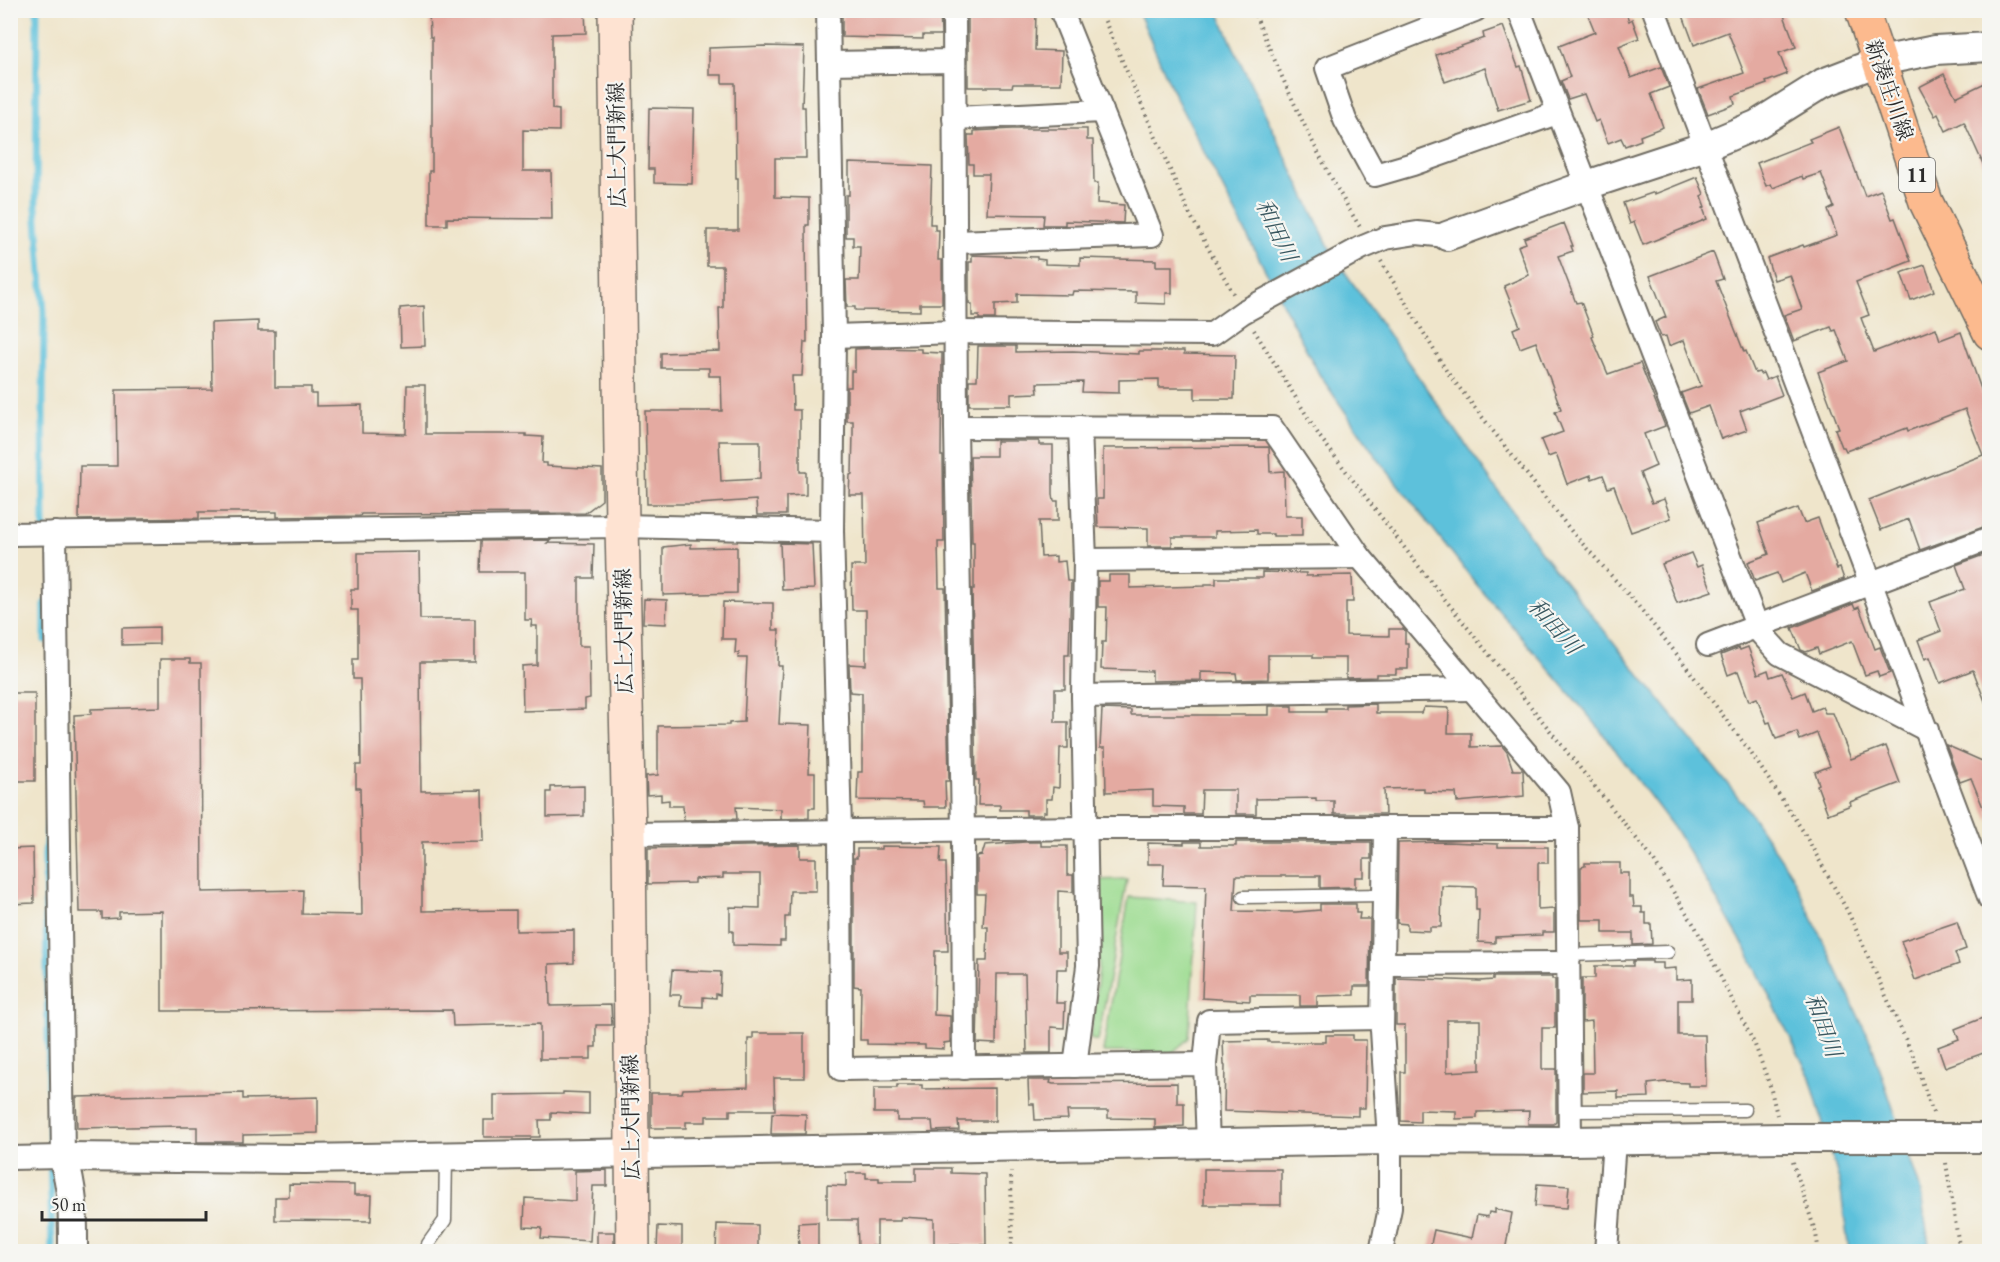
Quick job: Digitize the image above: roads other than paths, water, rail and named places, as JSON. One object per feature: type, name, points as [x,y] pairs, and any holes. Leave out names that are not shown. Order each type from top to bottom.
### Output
[{"type":"main road","name":"広上大門新線","points":[[615,10],[629,834],[633,1251]]},
{"type":"main road","name":"新湊庄川線","points":[[1862,10],[1926,202],[1989,333]]},
{"type":"street","points":[[828,10],[834,336],[832,531],[840,830],[841,1069],[1205,1064]]},
{"type":"street","points":[[954,10],[956,427],[963,831],[964,1068]]},
{"type":"street","points":[[956,242],[1152,235],[1061,10]]},
{"type":"street","points":[[1475,10],[1328,68],[1345,120],[1375,175],[1557,114]]},
{"type":"street","points":[[1519,10],[1557,114],[1587,185],[1759,632],[1780,654],[1927,730]]},
{"type":"street","points":[[1654,10],[1989,899]]},
{"type":"street","points":[[834,336],[957,332],[1212,334],[1244,312],[1385,238],[1417,233],[1447,236],[1587,185],[1706,146],[1756,125],[1823,83],[1880,61],[1935,50],[1989,47]]},
{"type":"street","points":[[829,63],[953,61]]},
{"type":"street","points":[[954,118],[1102,111]]},
{"type":"street","points":[[956,427],[1272,428],[1360,557],[1559,792],[1567,828],[1570,1141]]},
{"type":"street","points":[[1075,1066],[1088,966],[1083,696],[1085,560],[1080,427]]},
{"type":"street","points":[[10,534],[622,526],[832,531]]},
{"type":"street","points":[[55,533],[63,1157],[72,1189],[73,1251]]},
{"type":"street","points":[[1708,645],[1989,538]]},
{"type":"street","points":[[1085,560],[1360,557]]},
{"type":"street","points":[[1083,696],[1472,689]]},
{"type":"street","points":[[629,834],[1085,828],[1567,828]]},
{"type":"street","points":[[1381,1251],[1390,1208],[1382,1018],[1385,828]]},
{"type":"street","points":[[1384,964],[1568,959]]},
{"type":"street","points":[[1208,1144],[1205,1064],[1209,1021],[1382,1018]]},
{"type":"street","points":[[10,1158],[305,1159],[1388,1140],[1989,1138]]},
{"type":"street","points":[[1606,1251],[1614,1141]]},
{"type":"lane","points":[[1243,897],[1384,895]]},
{"type":"lane","points":[[1568,959],[1668,952]]},
{"type":"lane","points":[[1570,1111],[1745,1110]]},
{"type":"lane","points":[[428,1251],[428,1244],[445,1220],[446,1156]]},
{"type":"water","name":"和田川","points":[[1138,11],[1218,11],[1333,255],[1541,552],[1746,807],[1792,875],[1871,1043],[1920,1188],[1930,1251],[1849,1251],[1840,1184],[1810,1077],[1746,949],[1677,832],[1594,722],[1477,585],[1378,459],[1319,374],[1175,96]]},
{"type":"waterway","points":[[37,10],[36,207],[44,312],[44,529]]},
{"type":"waterway","points":[[45,603],[45,640]]},
{"type":"waterway","points":[[48,822],[45,855],[52,1252]]}]
